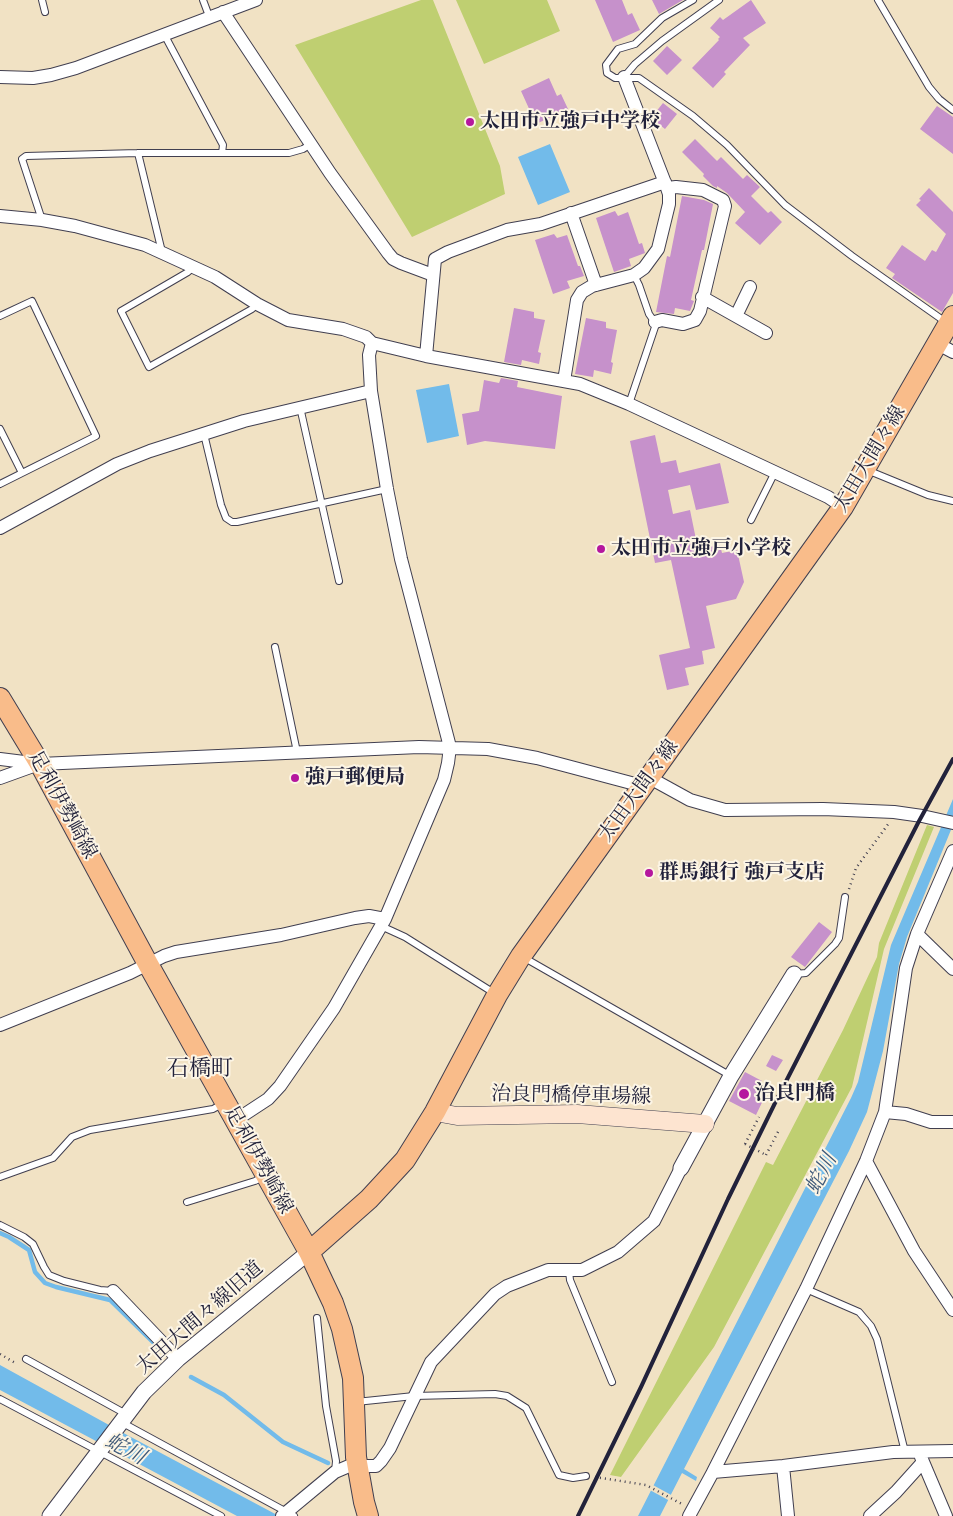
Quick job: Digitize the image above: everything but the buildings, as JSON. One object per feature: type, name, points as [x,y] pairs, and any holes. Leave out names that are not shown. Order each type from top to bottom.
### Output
[{"type":"main road","name":"太田大間々線","points":[[309,1252],[369,1199],[405,1160],[435,1112],[497,995],[522,956],[843,507],[945,348],[951,320]]},
{"type":"main road","name":"足利伊勢崎線","points":[[0,698],[40,764],[148,964],[309,1252],[333,1303],[342,1329],[350,1363],[355,1402],[357,1465],[368,1516]]},
{"type":"main road","name":"治良門橋停車場線","points":[[435,1112],[457,1116],[577,1114],[705,1124]]},
{"type":"street","points":[[0,77],[33,78],[76,68],[209,16],[256,0]]},
{"type":"street","points":[[223,12],[311,144],[388,253],[393,259],[433,276]]},
{"type":"street","points":[[564,381],[577,300],[582,292],[596,285],[634,276],[644,268],[658,249],[669,204],[666,185],[624,77]]},
{"type":"street","points":[[426,356],[435,259],[448,252],[507,230],[541,224],[571,213],[666,185],[703,190],[723,200],[725,206],[700,311],[695,320],[683,324],[662,320],[654,322]]},
{"type":"street","points":[[571,213],[596,285]]},
{"type":"street","points":[[0,216],[42,220],[75,226],[145,245],[215,277],[257,304],[288,320],[344,329],[366,337],[372,344],[426,356],[580,384],[629,404],[775,472],[828,497],[843,507]]},
{"type":"street","points":[[736,316],[750,287]]},
{"type":"street","points":[[702,297],[766,333]]},
{"type":"street","points":[[236,1120],[268,1099],[280,1086],[334,1008],[383,923],[444,780],[450,747],[402,559],[387,489],[371,391],[369,355],[372,344]]},
{"type":"street","points":[[0,528],[117,464],[150,451],[244,421],[371,391]]},
{"type":"street","points":[[0,759],[40,764],[419,747],[488,749],[537,758],[634,784],[646,783],[690,800],[725,810],[822,809],[894,812],[953,824]]},
{"type":"street","points":[[0,778],[40,764]]},
{"type":"street","points":[[688,1511],[713,1472],[806,1289],[866,1161],[885,1112],[904,978],[917,934],[953,851]]},
{"type":"street","points":[[0,1025],[176,952],[280,935],[369,916],[383,923]]},
{"type":"street","points":[[917,934],[953,969]]},
{"type":"street","points":[[287,1515],[336,1472],[349,1466],[376,1466],[381,1461],[390,1448],[431,1362],[495,1294],[507,1286],[548,1270],[582,1270],[618,1252],[654,1221],[731,1076],[794,974]]},
{"type":"street","points":[[885,1112],[906,1114],[931,1122],[953,1122]]},
{"type":"street","points":[[866,1161],[914,1251],[953,1310]]},
{"type":"street","name":"太田大間々線旧道","points":[[50,1516],[144,1392],[178,1359],[309,1252]]},
{"type":"street","points":[[114,1291],[178,1359]]},
{"type":"street","points":[[713,1472],[783,1466],[846,1457],[905,1452],[921,1457],[953,1451]]},
{"type":"street","points":[[870,1516],[896,1492],[921,1457]]},
{"type":"street","points":[[921,1457],[946,1516]]},
{"type":"street","points":[[783,1466],[788,1516]]},
{"type":"lane","points":[[42,0],[46,12]]},
{"type":"lane","points":[[203,0],[209,16]]},
{"type":"lane","points":[[693,0],[662,18],[636,44],[618,50],[608,62],[607,73],[615,78],[638,78],[693,116],[727,145],[785,205],[852,256],[951,320]]},
{"type":"lane","points":[[878,0],[929,87],[939,99],[953,110]]},
{"type":"lane","points":[[624,77],[635,64],[662,41],[716,1]]},
{"type":"lane","points":[[164,34],[223,145],[222,153]]},
{"type":"lane","points":[[42,220],[22,159],[26,156],[138,153],[289,153],[311,144]]},
{"type":"lane","points":[[138,153],[162,253]]},
{"type":"lane","points":[[193,267],[188,272],[122,311],[149,367],[252,309],[257,304]]},
{"type":"lane","points":[[629,404],[656,324],[645,305],[634,276]]},
{"type":"lane","points":[[0,316],[32,301],[96,436],[0,484]]},
{"type":"lane","points":[[300,408],[339,581]]},
{"type":"lane","points":[[0,428],[22,473]]},
{"type":"lane","points":[[204,434],[221,504],[226,518],[232,522],[387,489]]},
{"type":"lane","points":[[866,470],[928,495],[953,501]]},
{"type":"lane","points":[[751,520],[775,472]]},
{"type":"lane","points":[[275,647],[297,752]]},
{"type":"lane","points":[[794,974],[806,973],[839,938],[845,897]]},
{"type":"lane","points":[[383,923],[497,995]]},
{"type":"lane","points":[[522,956],[731,1076]]},
{"type":"lane","points":[[0,1177],[53,1158],[72,1137],[90,1130],[213,1109],[225,1102]]},
{"type":"lane","points":[[187,1202],[255,1182],[266,1175]]},
{"type":"lane","points":[[0,1225],[24,1237],[33,1244],[50,1275],[64,1281],[100,1290],[114,1291]]},
{"type":"lane","points":[[569,1271],[570,1280],[612,1382]]},
{"type":"lane","points":[[806,1289],[859,1312],[871,1326],[877,1339],[905,1452]]},
{"type":"lane","points":[[317,1318],[326,1406],[336,1461],[336,1472]]},
{"type":"lane","points":[[26,1359],[152,1440],[287,1515]]},
{"type":"lane","points":[[355,1402],[414,1396],[496,1394],[506,1396],[526,1408],[559,1475],[573,1478],[586,1476]]},
{"type":"lane","points":[[0,1399],[221,1516]]},
{"type":"path","points":[[845,897],[854,878],[856,868],[891,820]]},
{"type":"path","points":[[759,1117],[745,1144],[766,1155],[779,1130]]},
{"type":"path","points":[[586,1476],[646,1485],[688,1511]]},
{"type":"green space","points":[[421,0],[433,0],[500,166],[505,194],[412,237],[295,45]]},
{"type":"green space","points":[[456,0],[547,0],[560,31],[484,64]]},
{"type":"green space","points":[[927,825],[934,827],[884,949],[852,1087],[714,1347],[621,1477],[610,1475],[766,1162],[773,1165],[843,1030],[877,957],[879,943]]},
{"type":"water","points":[[550,144],[570,192],[538,205],[518,157]]},
{"type":"water","points":[[449,384],[459,436],[427,443],[416,390]]},
{"type":"water","name":"蛇川","points":[[953,799],[953,825],[907,937],[899,964],[883,1051],[867,1112],[849,1151],[684,1469],[697,1477],[696,1481],[682,1473],[660,1516],[638,1516],[851,1098],[858,1082],[891,945]]},
{"type":"water","name":"蛇川","points":[[0,1365],[279,1516],[237,1516],[0,1390]]},
{"type":"pier","points":[[651,1484],[673,1496],[670,1501],[648,1489]]},
{"type":"waterway","points":[[0,1233],[29,1250],[35,1272],[45,1283],[110,1300],[162,1351]]},
{"type":"waterway","points":[[191,1377],[224,1395],[283,1442],[328,1463]]},
{"type":"railway","points":[[578,1516],[777,1099],[918,823],[953,759]]},
{"type":"place","name":"太田市立強戸中学校","points":[[470,122]]},
{"type":"place","name":"太田市立強戸小学校","points":[[601,549]]},
{"type":"place","name":"強戸郵便局","points":[[295,778]]},
{"type":"place","name":"群馬銀行 強戸支店","points":[[649,873]]},
{"type":"place","name":"治良門橋","points":[[744,1094]]},
{"type":"district","name":"石橋町","points":[[200,1069]]}]
